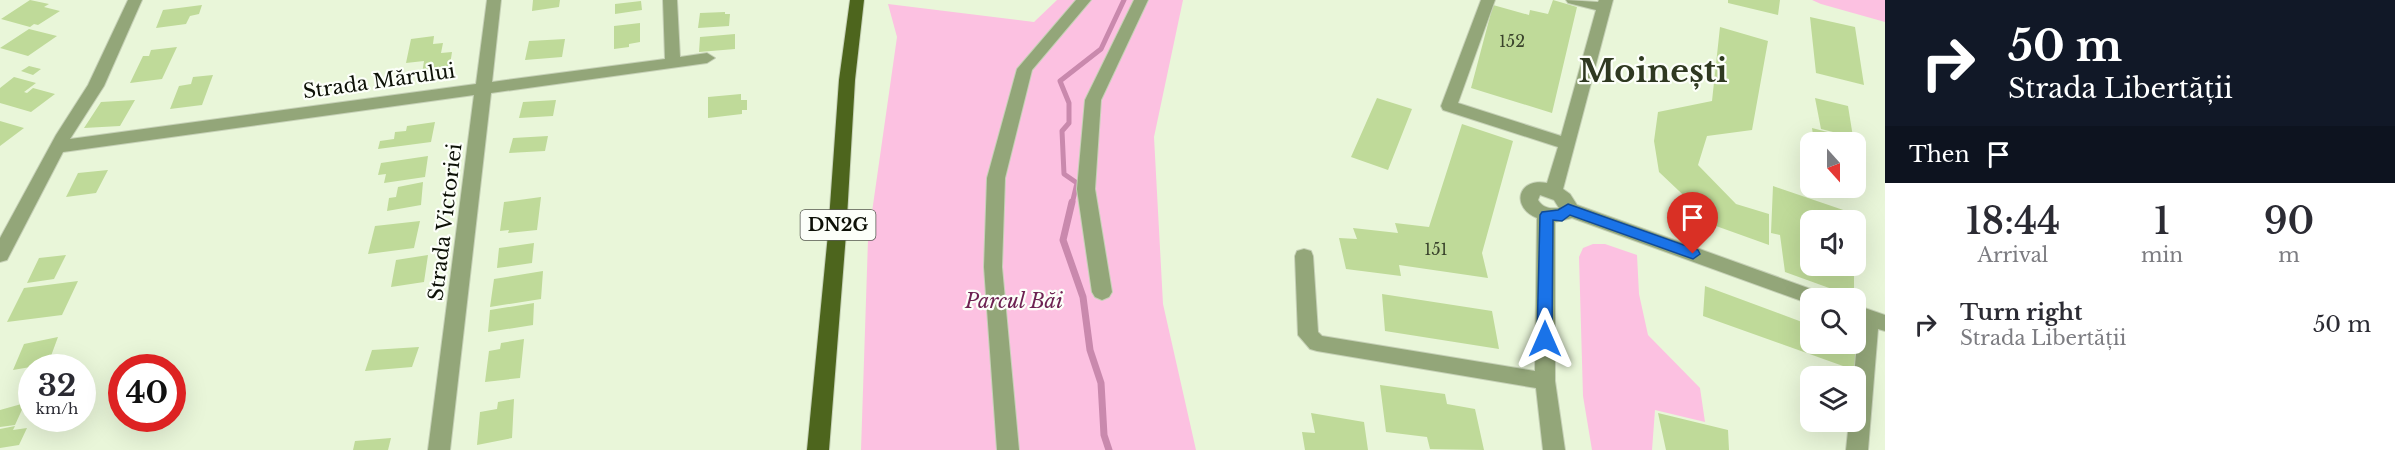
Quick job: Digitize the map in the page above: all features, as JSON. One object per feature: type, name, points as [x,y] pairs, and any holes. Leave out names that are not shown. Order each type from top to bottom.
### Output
[{"type":"main road","name":"DN2G","points":[[818,450],[837,234],[847,80],[857,0]]},
{"type":"street","points":[[0,255],[58,147],[96,86],[135,0]]},
{"type":"street","name":"Strada Victoriei","points":[[439,450],[494,0]]},
{"type":"street","points":[[670,0],[673,62]]},
{"type":"street","points":[[1008,450],[993,267],[996,178],[1025,69],[1083,0]]},
{"type":"street","points":[[1102,292],[1086,189],[1093,100],[1141,0]]},
{"type":"street","points":[[1488,0],[1449,106],[1568,144]]},
{"type":"street","points":[[1554,191],[1605,4],[1572,0]]},
{"type":"street","name":"Strada Mărului","points":[[58,147],[707,58]]},
{"type":"street","points":[[1538,188],[1554,191],[1567,202],[1568,209],[1562,216],[1546,215],[1535,209],[1528,196],[1529,193],[1538,188]]},
{"type":"street","points":[[1568,209],[1800,293]]},
{"type":"street","points":[[1546,215],[1545,381],[1554,450]]},
{"type":"street","points":[[1304,256],[1308,335],[1317,343],[1545,381]]},
{"type":"street","points":[[1857,450],[1870,318]]},
{"type":"green space","name":"Parcul Băi","points":[[1057,0],[1183,0],[1154,137],[1163,304],[1196,450],[861,450],[868,240],[897,37],[888,4],[1034,22]]},
{"type":"green space","points":[[1812,0],[1885,0],[1885,22],[1821,4]]},
{"type":"green space","points":[[1593,244],[1605,244],[1637,255],[1639,294],[1648,335],[1700,388],[1705,422],[1655,410],[1652,450],[1592,450],[1583,396],[1579,257],[1583,248]]},
{"type":"building","points":[[30,0],[49,4],[44,7],[60,11],[38,25],[34,24],[30,27],[1,19]]},
{"type":"building","points":[[533,0],[560,0],[559,7],[532,11]]},
{"type":"building","points":[[1553,0],[1577,7],[1552,113],[1471,88],[1493,5],[1529,15],[1530,10],[1548,14]]},
{"type":"building","points":[[1728,0],[1780,0],[1778,15],[1728,3]]},
{"type":"building","points":[[641,1],[642,10],[615,14],[615,4]]},
{"type":"building","points":[[202,5],[199,14],[190,16],[186,24],[156,28],[163,10]]},
{"type":"building","points":[[725,12],[725,14],[730,14],[729,26],[698,28],[700,13]]},
{"type":"building","points":[[1810,17],[1855,27],[1864,85],[1816,73]]},
{"type":"building","points":[[640,23],[640,42],[629,44],[629,47],[614,49],[614,26]]},
{"type":"building","points":[[1720,27],[1768,41],[1752,130],[1707,136],[1698,165],[1736,204],[1769,214],[1769,245],[1716,226],[1659,172],[1654,141],[1658,112],[1712,101]]},
{"type":"building","points":[[29,29],[57,36],[28,56],[0,48]]},
{"type":"building","points":[[735,34],[735,49],[699,52],[700,37]]},
{"type":"building","points":[[434,36],[433,44],[443,43],[441,53],[452,52],[449,71],[422,74],[424,61],[406,63],[411,39]]},
{"type":"building","points":[[565,39],[562,57],[525,60],[529,41]]},
{"type":"building","points":[[177,47],[162,79],[130,83],[143,56],[149,56],[151,50]]},
{"type":"building","points":[[29,66],[41,69],[33,75],[21,71]]},
{"type":"building","points":[[213,75],[202,105],[170,109],[179,86],[191,84],[193,77]]},
{"type":"building","points":[[14,77],[36,83],[24,92],[27,93],[33,88],[55,94],[31,112],[0,103],[0,88]]},
{"type":"building","points":[[741,94],[741,100],[747,100],[747,110],[742,110],[742,114],[708,118],[708,97]]},
{"type":"building","points":[[1377,98],[1412,109],[1388,170],[1351,157]]},
{"type":"building","points":[[1815,98],[1848,106],[1852,132],[1833,132],[1821,129]]},
{"type":"building","points":[[135,100],[120,126],[84,128],[101,102]]},
{"type":"building","points":[[556,100],[553,116],[519,118],[523,102]]},
{"type":"building","points":[[0,121],[24,128],[0,146]]},
{"type":"building","points":[[435,122],[431,142],[378,149],[380,141],[394,139],[395,132],[406,131],[407,126]]},
{"type":"building","points":[[1462,124],[1513,141],[1482,253],[1488,278],[1399,265],[1401,276],[1346,269],[1339,238],[1357,239],[1353,228],[1398,233],[1395,223],[1429,227]]},
{"type":"building","points":[[1812,128],[1828,132],[1813,132]]},
{"type":"building","points":[[548,136],[545,151],[509,153],[513,138]]},
{"type":"building","points":[[428,156],[425,177],[384,183],[386,174],[378,175],[381,163]]},
{"type":"building","points":[[108,170],[96,193],[66,197],[78,173]]},
{"type":"building","points":[[423,182],[421,205],[387,211],[389,198],[396,197],[398,187]]},
{"type":"building","points":[[1773,186],[1800,195],[1800,198],[1808,198],[1843,210],[1800,210],[1800,276],[1854,276],[1854,288],[1829,288],[1785,272],[1780,235],[1771,233]]},
{"type":"building","points":[[541,197],[537,230],[508,233],[509,230],[500,231],[504,202]]},
{"type":"building","points":[[420,221],[414,248],[368,254],[375,226]]},
{"type":"building","points":[[534,243],[532,263],[497,268],[499,248]]},
{"type":"building","points":[[66,255],[54,279],[27,283],[39,258]]},
{"type":"building","points":[[428,255],[424,282],[391,287],[396,260]]},
{"type":"building","points":[[543,271],[541,299],[490,307],[494,279]]},
{"type":"building","points":[[78,281],[62,315],[7,322],[24,288]]},
{"type":"building","points":[[1705,286],[1800,321],[1800,351],[1703,316]]},
{"type":"building","points":[[1382,294],[1492,311],[1499,349],[1385,331]]},
{"type":"building","points":[[534,303],[533,325],[488,332],[490,310]]},
{"type":"building","points":[[58,337],[52,354],[20,354],[24,344]]},
{"type":"building","points":[[524,339],[520,378],[485,382],[489,351],[500,349],[501,343]]},
{"type":"building","points":[[419,347],[412,367],[365,371],[372,350]]},
{"type":"building","points":[[1809,354],[1855,354],[1856,366],[1843,366]]},
{"type":"building","points":[[18,358],[18,369],[13,370]]},
{"type":"building","points":[[1380,385],[1445,394],[1447,404],[1475,409],[1484,450],[1430,449],[1427,437],[1386,432]]},
{"type":"building","points":[[514,399],[512,438],[477,445],[480,412],[497,409],[498,402]]},
{"type":"building","points":[[18,405],[18,418],[15,425],[0,427],[0,410]]},
{"type":"building","points":[[1311,413],[1364,422],[1368,450],[1305,450],[1302,432],[1315,433]]},
{"type":"building","points":[[1658,413],[1728,430],[1729,450],[1666,450]]},
{"type":"building","points":[[15,426],[13,430],[25,432],[19,445],[0,448],[0,429]]},
{"type":"building","points":[[391,438],[388,450],[353,450],[355,441]]},
{"type":"waterway","points":[[1072,204],[1077,183],[1064,174],[1062,131],[1069,123],[1069,103],[1060,81],[1101,49],[1124,0]]},
{"type":"waterway","points":[[1072,202],[1063,240],[1083,297],[1090,350],[1101,383],[1104,435],[1109,450]]},
{"type":"district","name":"Moinești","points":[[1653,71]]},
{"type":"route","points":[[1545,339],[1546,215],[1562,216],[1568,212],[1568,209],[1693,254]]}]
